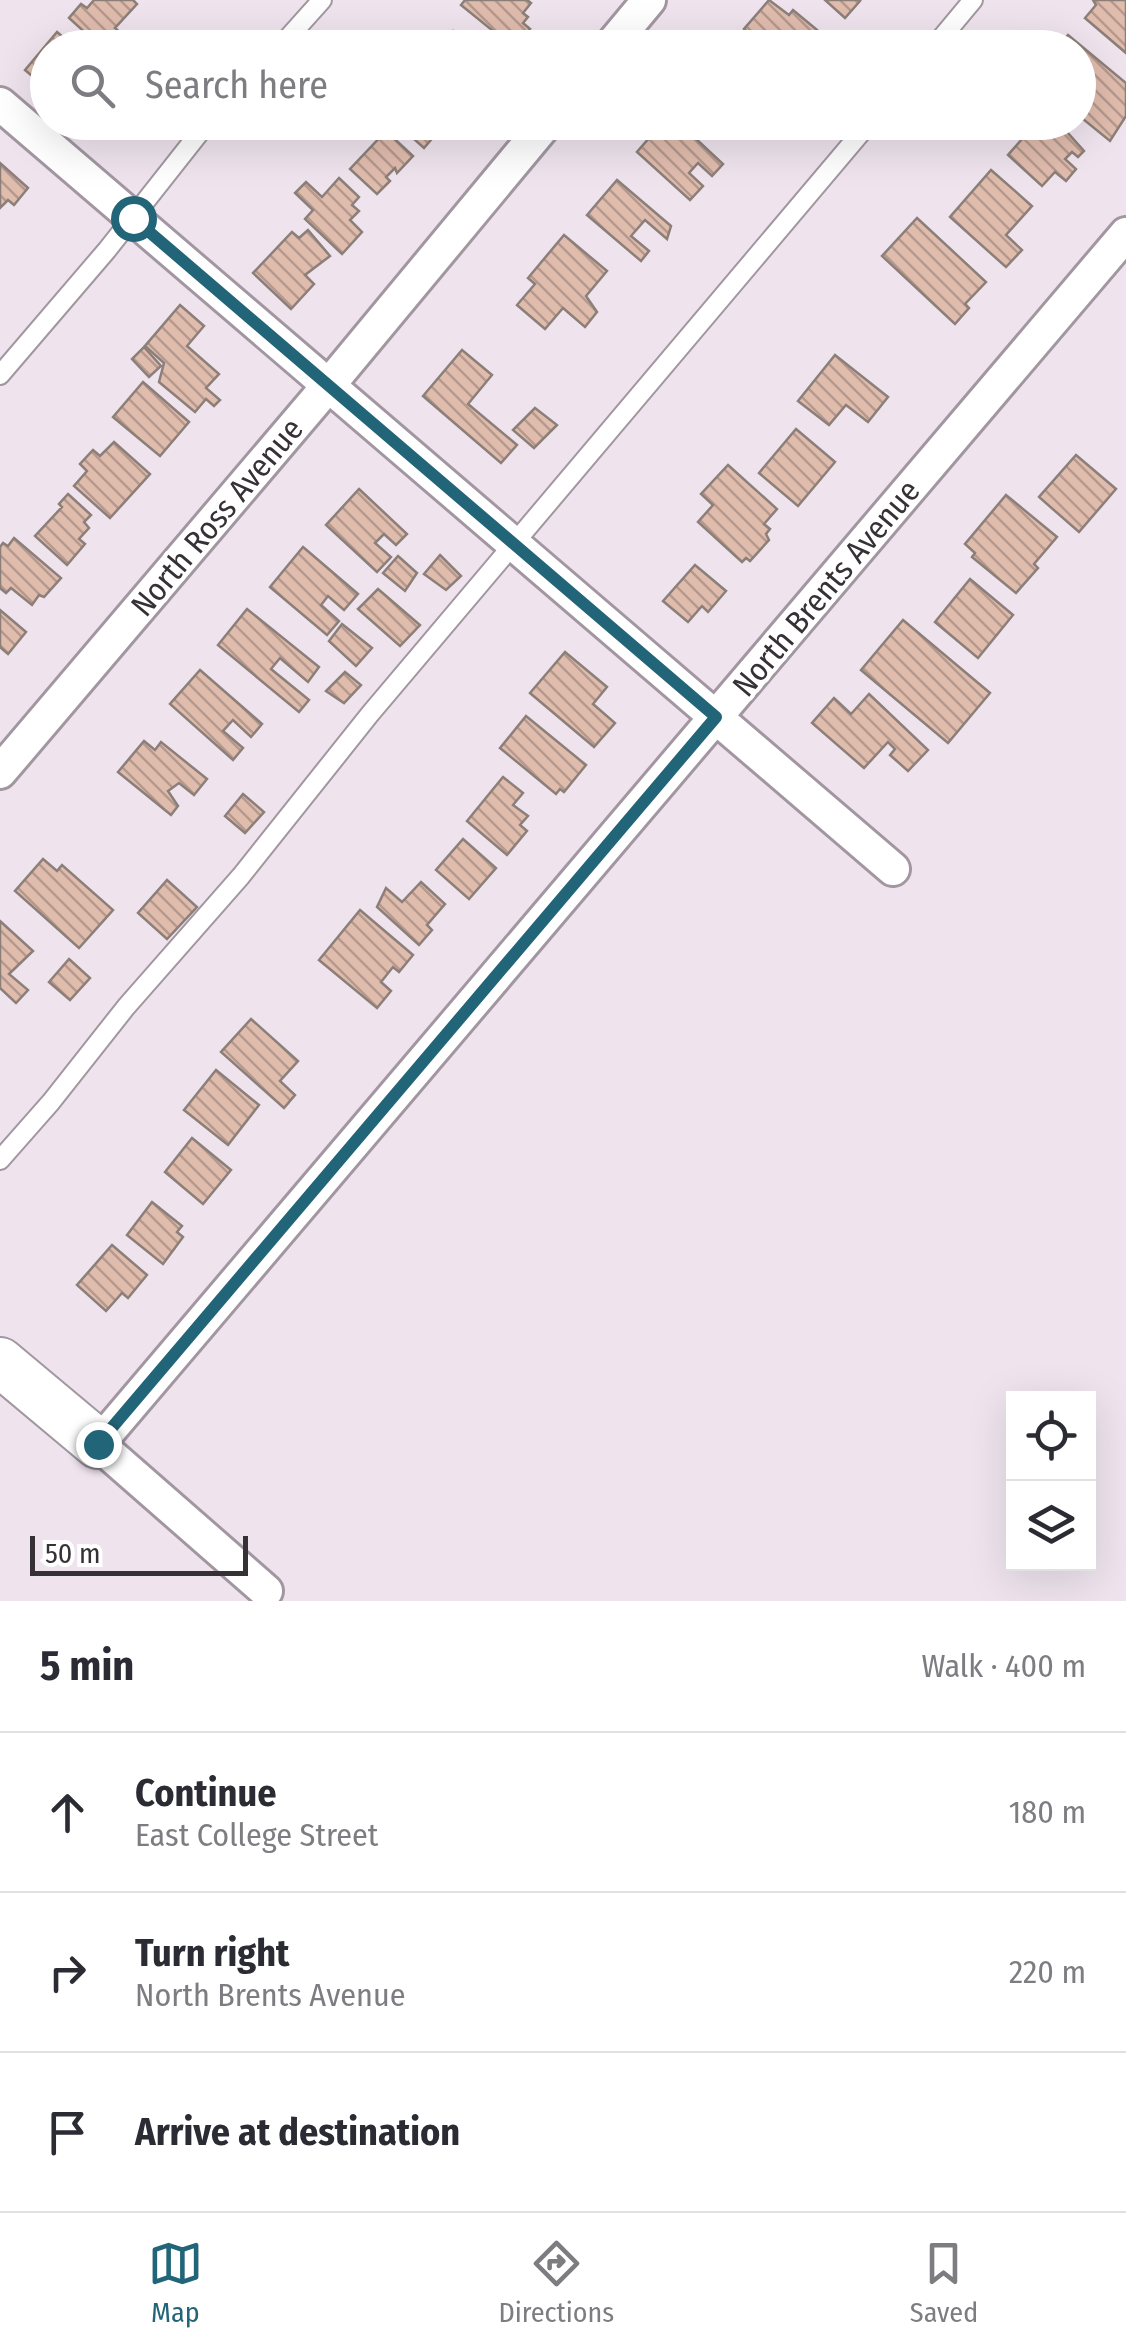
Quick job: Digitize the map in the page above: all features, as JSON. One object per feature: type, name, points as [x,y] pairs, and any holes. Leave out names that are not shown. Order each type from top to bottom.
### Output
[{"type":"street","points":[[619,30],[633,5]]},
{"type":"street","points":[[0,104],[30,130]]},
{"type":"street","points":[[42,140],[893,869]]},
{"type":"street","name":"North Ross Avenue","points":[[5,757],[328,386],[532,140]]},
{"type":"street","name":"North Brents Avenue","points":[[98,1444],[1126,234]]},
{"type":"street","points":[[0,1362],[266,1591]]},
{"type":"lane","points":[[294,30],[322,0]]},
{"type":"lane","points":[[948,30],[973,0]]},
{"type":"lane","points":[[0,376],[194,140]]},
{"type":"lane","points":[[0,1160],[855,140]]},
{"type":"building","points":[[94,0],[133,0],[137,4],[117,30],[82,30],[69,18],[81,4],[87,8]]},
{"type":"building","points":[[465,0],[527,0],[531,3],[523,13],[528,17],[523,23],[530,29],[492,30],[461,5]]},
{"type":"building","points":[[769,0],[789,15],[793,10],[817,30],[745,30]]},
{"type":"building","points":[[825,0],[858,0],[860,1],[845,18]]},
{"type":"building","points":[[1093,0],[1126,0],[1126,53],[1085,18],[1096,5]]},
{"type":"building","points":[[1096,58],[1126,83],[1126,116],[1110,141],[1096,130]]},
{"type":"building","points":[[377,140],[396,140],[413,156],[397,173],[395,168],[386,177],[390,181],[377,194],[350,169]]},
{"type":"building","points":[[415,140],[431,140],[424,148]]},
{"type":"building","points":[[647,140],[697,140],[723,164],[712,176],[698,163],[689,173],[703,186],[690,200],[637,152]]},
{"type":"building","points":[[1021,140],[1074,140],[1084,151],[1078,157],[1072,152],[1065,159],[1076,169],[1066,181],[1055,172],[1042,186],[1008,155]]},
{"type":"building","points":[[0,163],[28,188],[14,205],[8,200],[0,208]]},
{"type":"building","points":[[991,170],[1032,206],[1006,235],[1022,250],[1006,267],[950,217]]},
{"type":"building","points":[[339,178],[359,197],[352,205],[359,211],[350,220],[362,232],[342,254],[305,219],[313,210],[295,193],[306,182],[322,197]]},
{"type":"building","points":[[617,180],[671,226],[667,239],[645,220],[631,236],[649,251],[641,261],[587,215]]},
{"type":"building","points":[[917,218],[986,282],[965,304],[969,308],[955,324],[882,256]]},
{"type":"building","points":[[308,230],[330,256],[305,275],[314,284],[291,309],[253,273],[292,232],[299,238]]},
{"type":"building","points":[[564,235],[607,271],[586,296],[597,312],[585,327],[563,308],[545,329],[517,305],[535,284],[528,278]]},
{"type":"building","points":[[180,305],[204,326],[187,346],[219,374],[206,388],[220,400],[214,406],[206,399],[195,412],[159,382],[164,363],[145,346]]},
{"type":"building","points":[[144,347],[161,366],[149,377],[132,359]]},
{"type":"building","points":[[462,350],[492,375],[468,404],[517,445],[501,463],[423,396]]},
{"type":"building","points":[[835,355],[888,397],[868,422],[846,405],[829,425],[798,401]]},
{"type":"building","points":[[143,382],[189,422],[160,456],[113,417]]},
{"type":"building","points":[[535,408],[557,425],[534,448],[513,430]]},
{"type":"building","points":[[796,429],[835,462],[798,506],[759,473]]},
{"type":"building","points":[[114,442],[150,474],[110,518],[74,486],[87,471],[80,464],[93,450],[100,456]]},
{"type":"building","points":[[1076,455],[1116,489],[1079,532],[1039,497]]},
{"type":"building","points":[[728,465],[777,509],[764,524],[770,529],[766,534],[769,540],[750,561],[746,558],[742,562],[698,522],[713,505],[701,494]]},
{"type":"building","points":[[359,489],[407,534],[396,545],[384,534],[375,543],[391,557],[377,572],[326,525]]},
{"type":"building","points":[[68,494],[91,515],[84,522],[89,528],[79,539],[85,544],[67,565],[35,536],[62,507],[59,504]]},
{"type":"building","points":[[1006,495],[1057,537],[1016,593],[972,557],[975,553],[965,544]]},
{"type":"building","points":[[14,538],[61,578],[32,605],[11,588],[6,593],[0,588],[0,547],[3,543],[8,546]]},
{"type":"building","points":[[303,547],[358,594],[344,610],[328,596],[321,605],[339,621],[327,635],[270,587]]},
{"type":"building","points":[[440,555],[461,576],[446,590],[424,574]]},
{"type":"building","points":[[398,556],[417,573],[405,591],[383,573]]},
{"type":"building","points":[[695,565],[726,591],[708,612],[702,606],[688,622],[663,601]]},
{"type":"building","points":[[970,579],[1013,615],[978,658],[935,622]]},
{"type":"building","points":[[378,589],[420,625],[400,646],[358,609]]},
{"type":"building","points":[[247,609],[319,667],[308,682],[280,658],[271,669],[309,700],[299,712],[218,645]]},
{"type":"building","points":[[0,610],[26,632],[8,654],[0,647]]},
{"type":"building","points":[[903,620],[990,693],[948,743],[861,670]]},
{"type":"building","points":[[342,624],[372,648],[356,666],[329,641]]},
{"type":"building","points":[[565,652],[607,687],[593,704],[615,723],[594,747],[530,693]]},
{"type":"building","points":[[200,670],[262,724],[251,737],[233,720],[223,731],[243,748],[233,760],[170,704]]},
{"type":"building","points":[[345,672],[361,685],[344,703],[326,691]]},
{"type":"building","points":[[869,694],[928,750],[908,771],[890,755],[895,749],[888,742],[864,768],[812,723],[834,698],[851,714]]},
{"type":"building","points":[[526,716],[586,765],[564,792],[560,789],[556,794],[500,748]]},
{"type":"building","points":[[144,741],[155,750],[161,742],[207,779],[194,795],[179,783],[168,791],[178,806],[171,815],[118,772]]},
{"type":"building","points":[[503,777],[523,793],[513,805],[528,816],[520,825],[527,831],[507,855],[467,821]]},
{"type":"building","points":[[243,794],[264,812],[245,833],[225,816]]},
{"type":"building","points":[[463,839],[496,868],[469,899],[436,870]]},
{"type":"building","points":[[43,859],[57,871],[62,865],[113,910],[79,948],[15,891]]},
{"type":"building","points":[[167,880],[197,907],[167,939],[138,913]]},
{"type":"building","points":[[421,882],[445,904],[427,925],[432,930],[419,945],[377,907],[386,888],[402,902]]},
{"type":"building","points":[[360,910],[413,955],[399,972],[393,967],[381,982],[391,991],[377,1008],[319,960]]},
{"type":"building","points":[[0,921],[33,951],[9,974],[28,990],[16,1003],[0,988]]},
{"type":"building","points":[[69,959],[90,978],[70,1000],[49,982]]},
{"type":"building","points":[[251,1019],[298,1061],[280,1081],[295,1095],[284,1108],[221,1052]]},
{"type":"building","points":[[216,1070],[259,1105],[228,1145],[184,1110]]},
{"type":"building","points":[[192,1138],[231,1170],[203,1204],[165,1172]]},
{"type":"building","points":[[152,1202],[182,1226],[177,1232],[183,1237],[163,1264],[127,1235]]},
{"type":"building","points":[[112,1245],[147,1275],[128,1298],[122,1293],[106,1311],[77,1285]]},
{"type":"route","points":[[98,1444],[716,717],[133,218]]}]
